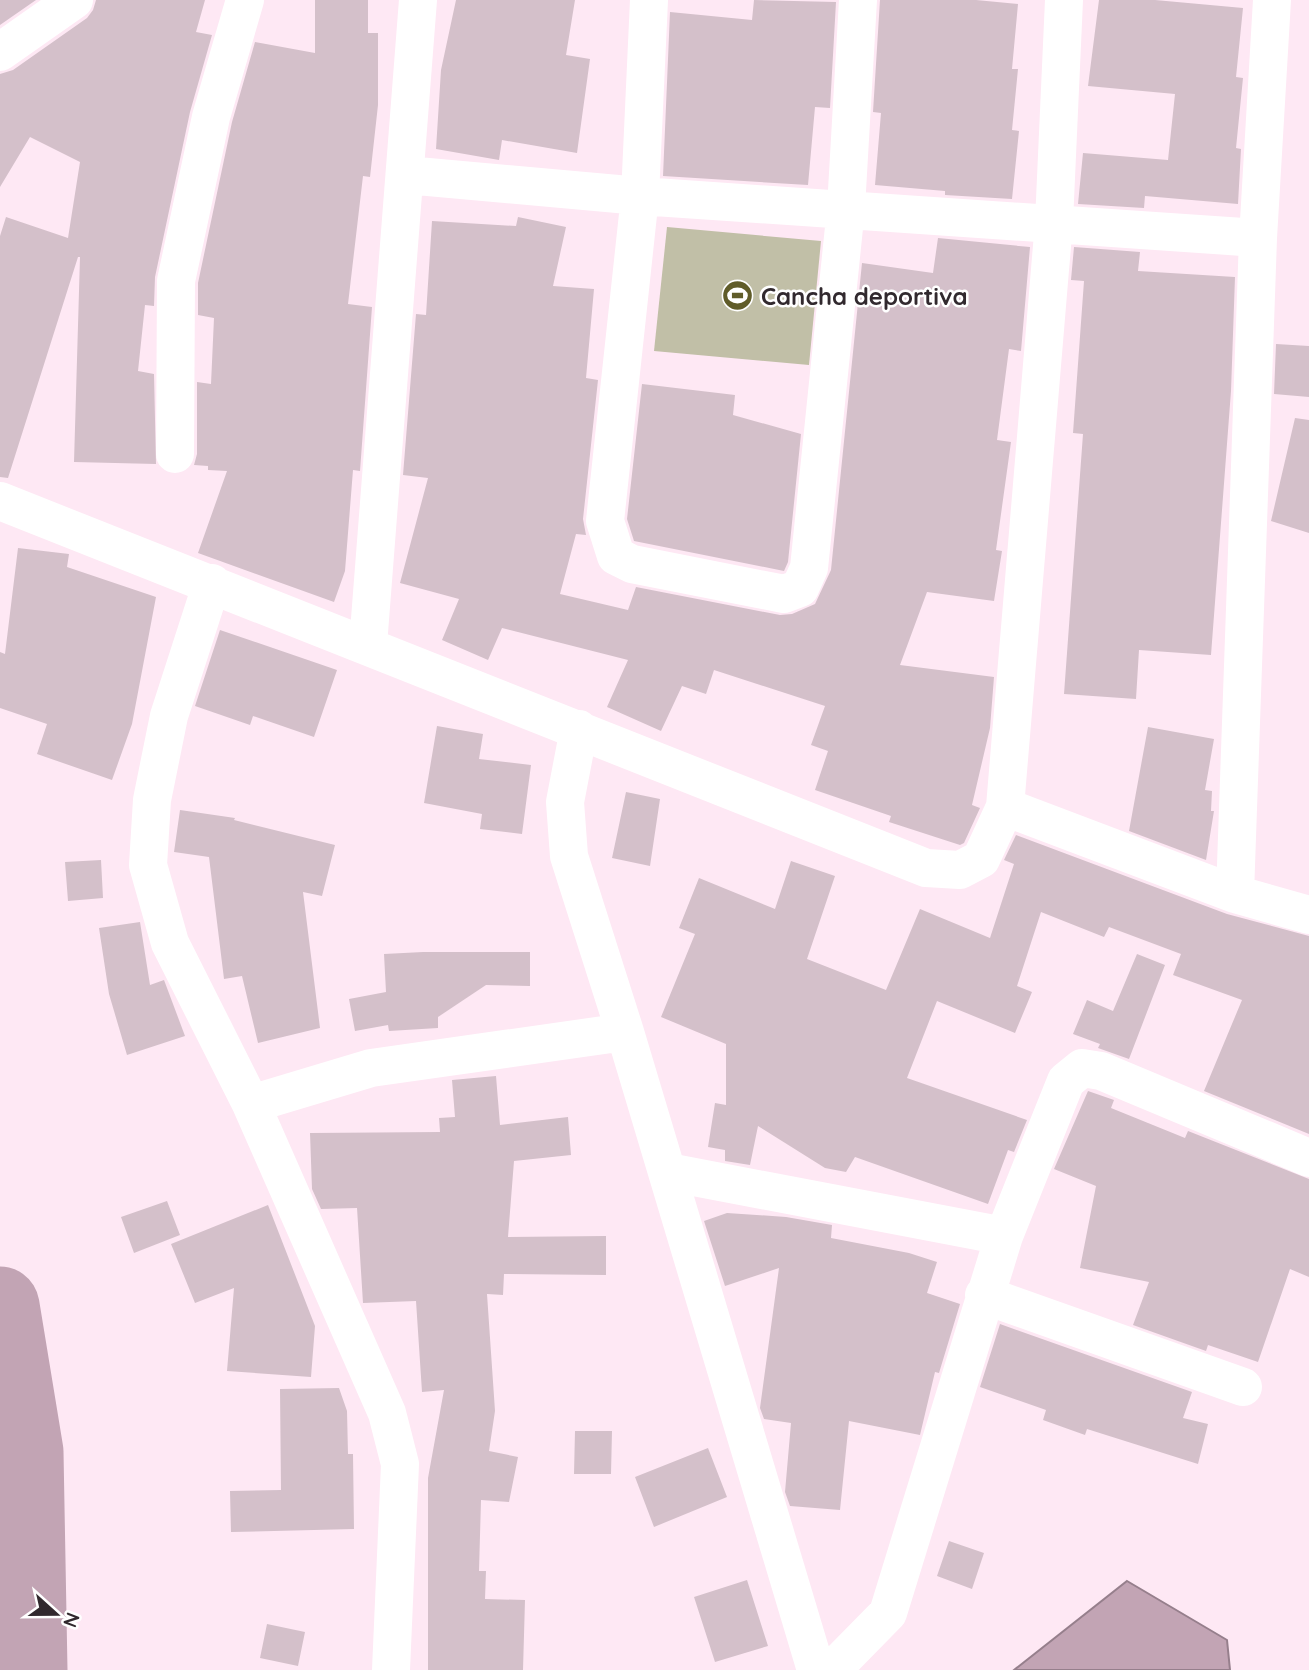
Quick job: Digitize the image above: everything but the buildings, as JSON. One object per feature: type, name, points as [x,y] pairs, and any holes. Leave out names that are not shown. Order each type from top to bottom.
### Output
[{"type":"street","points":[[0,52],[74,0]]},
{"type":"street","points":[[175,454],[176,281],[211,117],[245,0]]},
{"type":"street","points":[[368,645],[418,0]]},
{"type":"street","points":[[649,0],[640,196],[605,521],[616,556],[632,564],[784,594],[800,588],[809,568],[846,208],[858,0]]},
{"type":"street","points":[[0,501],[926,868],[960,870],[981,859],[1005,807],[1054,222],[1065,0]]},
{"type":"street","points":[[1235,894],[1258,238],[1272,0]]},
{"type":"street","points":[[405,175],[640,196],[1054,222],[1258,238]]},
{"type":"street","points":[[212,583],[169,716],[152,800],[148,866],[170,943],[251,1104],[387,1413],[400,1464],[391,1670]]},
{"type":"street","points":[[579,729],[565,802],[569,856],[668,1172],[816,1670]]},
{"type":"street","points":[[1005,807],[1235,894],[1309,915]]},
{"type":"street","points":[[251,1104],[371,1068],[625,1032]]},
{"type":"street","points":[[832,1670],[888,1612],[931,1479],[984,1295],[1004,1236],[1066,1081],[1082,1068],[1101,1071],[1309,1158]]},
{"type":"street","points":[[668,1172],[1004,1236]]},
{"type":"street","points":[[984,1295],[1243,1387]]},
{"type":"shaded area","name":"Cancha deportiva","points":[[667,227],[821,241],[809,365],[654,351]]},
{"type":"shaded area","points":[[1127,1581],[1227,1640],[1230,1670],[1014,1670]]},
{"type":"waterway","points":[[0,1306],[24,1452],[28,1670]]},
{"type":"place","name":"Cancha deportiva","points":[[738,296]]}]
